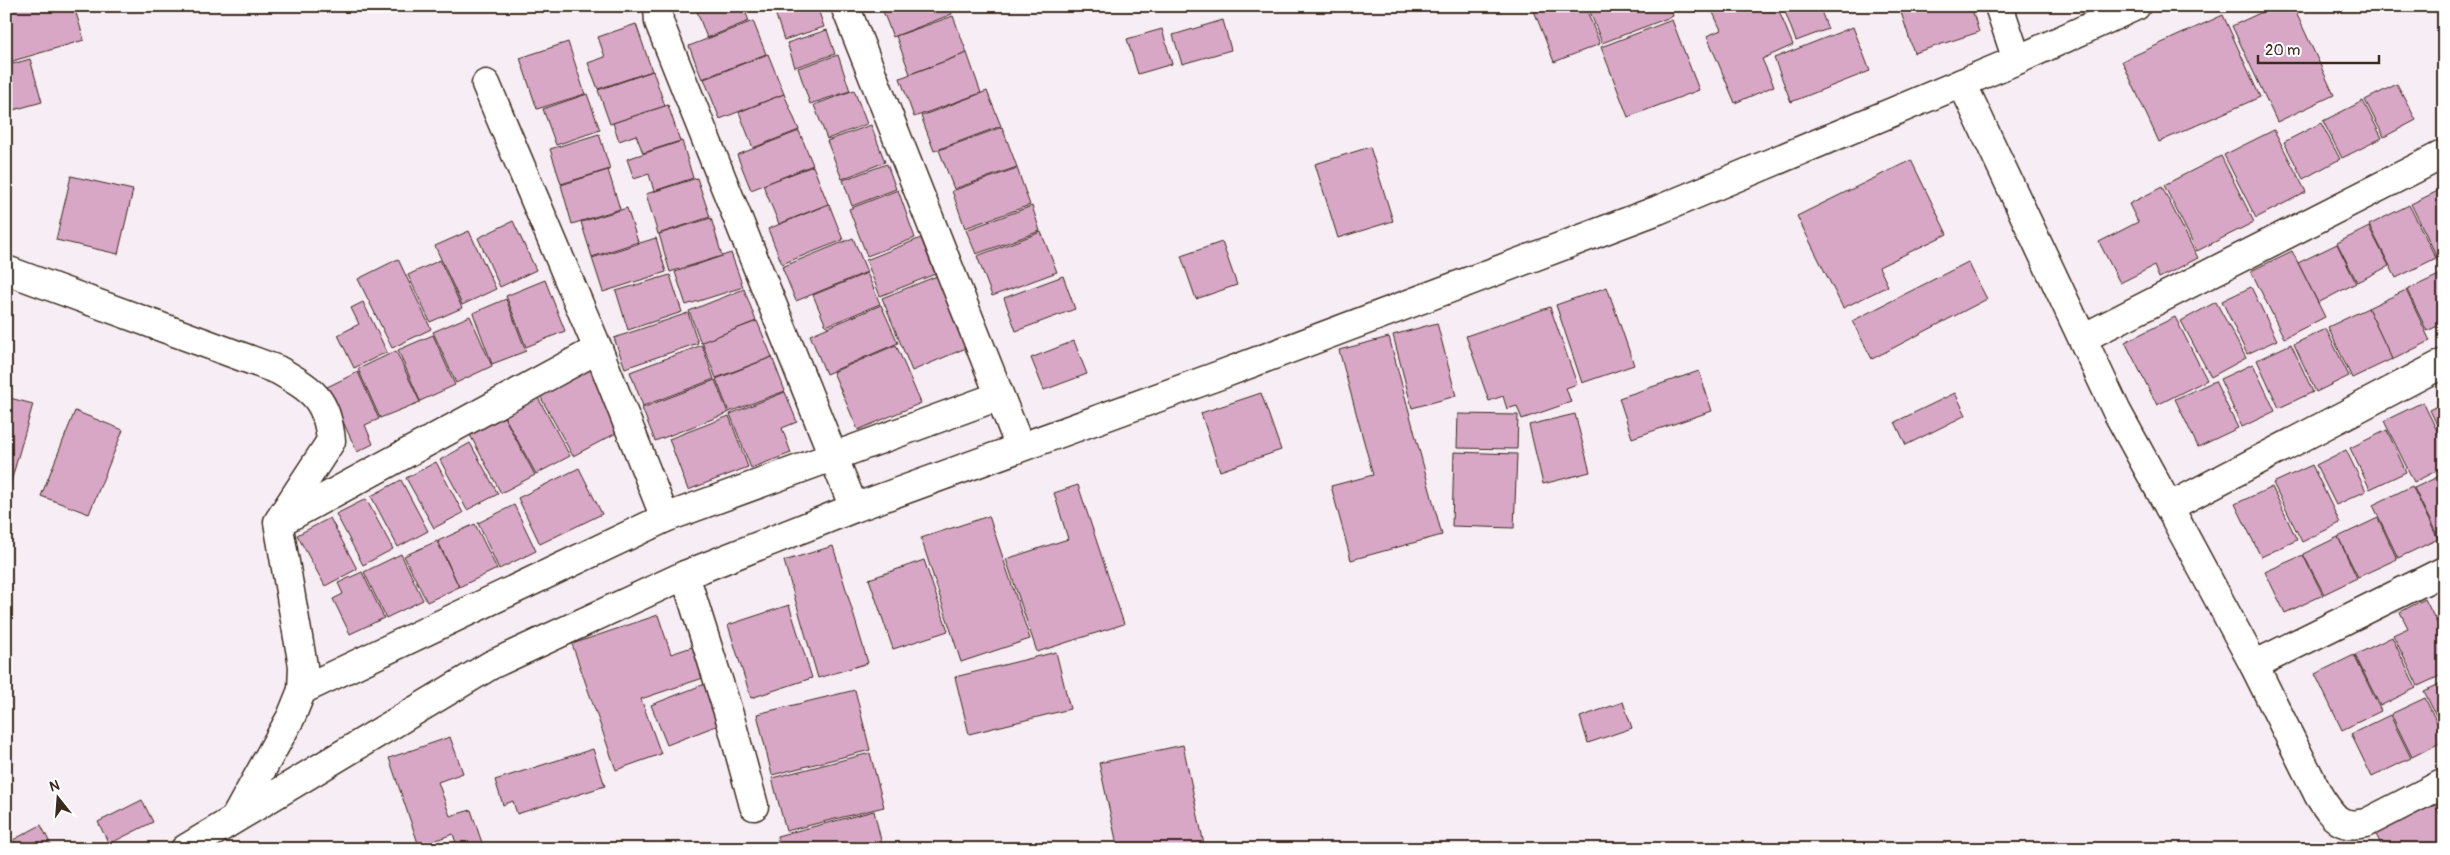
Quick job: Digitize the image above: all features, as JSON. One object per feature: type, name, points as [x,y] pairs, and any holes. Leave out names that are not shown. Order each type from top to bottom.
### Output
[{"type":"street","points":[[658,6],[660,22],[854,508]]},
{"type":"street","points":[[845,6],[1020,447]]},
{"type":"street","points":[[1999,6],[2017,60]]},
{"type":"street","points":[[185,849],[491,666],[685,575],[854,508],[1220,375],[1658,210],[2017,60],[2136,6]]},
{"type":"street","points":[[1962,83],[2117,412],[2254,665],[2318,796],[2331,814],[2341,823],[2352,826],[2366,823],[2444,783]]},
{"type":"street","points":[[486,84],[598,349],[665,518]]},
{"type":"street","points":[[2082,338],[2444,154]]},
{"type":"street","points":[[6,270],[278,370],[307,386],[325,408],[331,440],[278,522],[303,666],[302,690],[292,717],[236,817]]},
{"type":"street","points":[[278,522],[598,349]]},
{"type":"street","points":[[2169,507],[2444,363]]},
{"type":"street","points":[[302,690],[665,518],[999,396]]},
{"type":"street","points":[[2254,665],[2444,570]]},
{"type":"street","points":[[685,575],[730,718],[754,806]]},
{"type":"building","points":[[6,6],[74,6],[84,40],[6,63]]},
{"type":"building","points":[[695,6],[743,6],[749,21],[707,38]]},
{"type":"building","points":[[773,6],[817,6],[824,27],[784,40]]},
{"type":"building","points":[[881,6],[949,6],[952,14],[893,37]]},
{"type":"building","points":[[1538,6],[1585,6],[1600,44],[1554,62],[1533,8]]},
{"type":"building","points":[[1588,6],[1670,6],[1673,16],[1602,43]]},
{"type":"building","points":[[1710,6],[1777,6],[1793,45],[1762,59],[1774,86],[1735,103],[1707,36],[1721,30]]},
{"type":"building","points":[[1783,6],[1819,6],[1828,29],[1796,41]]},
{"type":"building","points":[[1899,6],[1971,6],[1979,32],[1914,53]]},
{"type":"building","points":[[2275,6],[2293,6],[2334,95],[2277,122],[2232,26]]},
{"type":"building","points":[[2438,6],[2444,6],[2444,16]]},
{"type":"building","points":[[2223,15],[2260,97],[2159,142],[2122,61]]},
{"type":"building","points":[[953,16],[967,53],[910,74],[896,36]]},
{"type":"building","points":[[1223,20],[1231,50],[1182,64],[1173,35]]},
{"type":"building","points":[[1672,20],[1699,90],[1628,117],[1601,47]]},
{"type":"building","points":[[753,21],[766,54],[702,79],[689,46]]},
{"type":"building","points":[[636,24],[652,71],[598,89],[588,63],[605,57],[598,37]]},
{"type":"building","points":[[1853,27],[1870,71],[1791,102],[1774,58]]},
{"type":"building","points":[[1162,29],[1172,64],[1138,74],[1127,39]]},
{"type":"building","points":[[827,30],[835,54],[795,67],[787,43]]},
{"type":"building","points":[[568,42],[585,94],[537,109],[520,58]]},
{"type":"building","points":[[967,53],[981,93],[914,117],[900,78]]},
{"type":"building","points":[[768,54],[784,94],[720,119],[704,79]]},
{"type":"building","points":[[838,55],[850,91],[810,104],[798,68]]},
{"type":"building","points":[[30,59],[42,102],[6,112],[6,66]]},
{"type":"building","points":[[653,71],[665,106],[610,124],[598,90]]},
{"type":"building","points":[[2397,84],[2416,120],[2384,137],[2365,100]]},
{"type":"building","points":[[854,90],[867,124],[827,139],[814,105]]},
{"type":"building","points":[[987,91],[1001,126],[934,151],[921,116]]},
{"type":"building","points":[[587,94],[600,130],[556,145],[543,109]]},
{"type":"building","points":[[784,94],[799,130],[753,148],[739,112]]},
{"type":"building","points":[[2363,101],[2382,138],[2342,158],[2323,121]]},
{"type":"building","points":[[668,105],[680,141],[643,153],[636,135],[619,141],[613,123]]},
{"type":"building","points":[[2321,123],[2340,159],[2303,179],[2284,142]]},
{"type":"building","points":[[871,125],[885,162],[842,179],[827,141]]},
{"type":"building","points":[[1002,127],[1017,167],[954,189],[939,150]]},
{"type":"building","points":[[2274,130],[2306,192],[2256,218],[2224,155]]},
{"type":"building","points":[[799,131],[813,165],[751,190],[737,155]]},
{"type":"building","points":[[599,134],[610,169],[561,184],[550,149]]},
{"type":"building","points":[[682,141],[693,178],[654,191],[649,174],[634,179],[627,159]]},
{"type":"building","points":[[1370,147],[1393,221],[1338,238],[1315,164]]},
{"type":"building","points":[[2221,156],[2254,222],[2197,251],[2164,185]]},
{"type":"building","points":[[1911,160],[1947,234],[1879,267],[1888,286],[1843,308],[1797,216]]},
{"type":"building","points":[[887,164],[896,189],[852,206],[843,180]]},
{"type":"building","points":[[813,166],[828,204],[779,224],[763,185]]},
{"type":"building","points":[[1017,168],[1030,205],[965,228],[952,191]]},
{"type":"building","points":[[608,170],[620,209],[572,224],[561,185]]},
{"type":"building","points":[[71,176],[133,190],[118,254],[56,240]]},
{"type":"building","points":[[697,178],[710,217],[658,234],[646,194]]},
{"type":"building","points":[[2162,187],[2198,258],[2159,278],[2154,266],[2120,283],[2099,242],[2138,222],[2129,204]]},
{"type":"building","points":[[2444,188],[2444,271],[2411,204]]},
{"type":"building","points":[[898,190],[915,238],[867,256],[849,209]]},
{"type":"building","points":[[829,204],[843,240],[782,264],[768,229]]},
{"type":"building","points":[[2409,205],[2436,258],[2396,278],[2369,225]]},
{"type":"building","points":[[1032,206],[1040,231],[976,254],[966,230]]},
{"type":"building","points":[[627,208],[638,242],[592,257],[581,222]]},
{"type":"building","points":[[711,218],[722,256],[670,272],[659,234]]},
{"type":"building","points":[[513,221],[536,270],[500,287],[478,238]]},
{"type":"building","points":[[2369,227],[2389,266],[2357,282],[2337,243]]},
{"type":"building","points":[[469,231],[496,289],[462,305],[435,246]]},
{"type":"building","points":[[1041,232],[1057,272],[992,296],[977,256]]},
{"type":"building","points":[[656,238],[666,272],[603,292],[592,258]]},
{"type":"building","points":[[853,238],[867,272],[796,301],[782,267]]},
{"type":"building","points":[[921,238],[935,274],[880,296],[866,260]]},
{"type":"building","points":[[1222,242],[1237,285],[1196,299],[1181,256]]},
{"type":"building","points":[[2337,244],[2356,283],[2318,303],[2298,263]]},
{"type":"building","points":[[2292,251],[2325,317],[2284,338],[2251,271]]},
{"type":"building","points":[[731,253],[743,287],[686,305],[675,272]]},
{"type":"building","points":[[398,259],[431,329],[392,348],[358,279]]},
{"type":"building","points":[[440,260],[462,308],[430,322],[408,275]]},
{"type":"building","points":[[1968,262],[1987,299],[1872,359],[1852,321]]},
{"type":"building","points":[[867,273],[880,304],[826,326],[813,295]]},
{"type":"building","points":[[2443,273],[2444,323],[2427,331],[2407,290]]},
{"type":"building","points":[[670,275],[682,312],[628,330],[616,291]]},
{"type":"building","points":[[937,276],[966,348],[912,371],[882,298]]},
{"type":"building","points":[[1063,276],[1075,309],[1016,331],[1004,298]]},
{"type":"building","points":[[545,280],[565,331],[526,347],[506,296]]},
{"type":"building","points":[[1607,287],[1634,365],[1582,383],[1556,305]]},
{"type":"building","points":[[2251,287],[2277,340],[2247,354],[2222,301]]},
{"type":"building","points":[[744,289],[756,321],[701,343],[689,311]]},
{"type":"building","points":[[2406,290],[2430,341],[2392,360],[2368,308]]},
{"type":"building","points":[[506,299],[526,351],[492,364],[473,313]]},
{"type":"building","points":[[363,302],[387,352],[354,368],[338,335],[359,324],[351,308]]},
{"type":"building","points":[[2216,302],[2246,358],[2211,377],[2181,321]]},
{"type":"building","points":[[881,305],[898,343],[826,374],[810,335]]},
{"type":"building","points":[[1550,307],[1577,384],[1566,388],[1571,402],[1522,419],[1517,406],[1507,409],[1503,396],[1489,401],[1466,336]]},
{"type":"building","points":[[2368,308],[2392,359],[2352,378],[2328,327]]},
{"type":"building","points":[[688,313],[698,343],[625,368],[614,338]]},
{"type":"building","points":[[470,316],[492,366],[456,383],[433,332]]},
{"type":"building","points":[[2175,317],[2207,380],[2157,405],[2125,342]]},
{"type":"building","points":[[757,321],[772,357],[716,378],[702,342]]},
{"type":"building","points":[[1437,323],[1456,396],[1412,408],[1393,335]]},
{"type":"building","points":[[2326,329],[2349,376],[2316,392],[2294,344]]},
{"type":"building","points":[[433,335],[455,385],[420,401],[398,350]]},
{"type":"building","points":[[1389,337],[1442,535],[1351,560],[1331,486],[1373,475],[1339,350]]},
{"type":"building","points":[[1074,341],[1087,374],[1044,390],[1031,358]]},
{"type":"building","points":[[2291,344],[2313,392],[2279,408],[2257,360]]},
{"type":"building","points":[[702,345],[714,379],[643,406],[630,372]]},
{"type":"building","points":[[896,345],[921,403],[858,430],[833,372]]},
{"type":"building","points":[[396,351],[420,402],[380,418],[358,369]]},
{"type":"building","points":[[772,357],[785,391],[729,412],[716,379]]},
{"type":"building","points":[[2253,364],[2275,411],[2242,427],[2220,379]]},
{"type":"building","points":[[592,369],[624,429],[573,456],[540,396]]},
{"type":"building","points":[[1699,371],[1712,411],[1632,438],[1619,398]]},
{"type":"building","points":[[358,372],[379,419],[365,425],[373,444],[357,452],[327,387]]},
{"type":"building","points":[[715,380],[728,413],[655,441],[642,408]]},
{"type":"building","points":[[2215,381],[2238,428],[2198,447],[2175,399]]},
{"type":"building","points":[[785,392],[797,422],[782,428],[791,453],[751,468],[730,414]]},
{"type":"building","points":[[1261,393],[1281,450],[1220,471],[1201,413]]},
{"type":"building","points":[[1955,393],[1966,415],[1906,445],[1895,422]]},
{"type":"building","points":[[537,396],[570,456],[536,474],[503,414]]},
{"type":"building","points":[[6,397],[33,404],[7,496],[6,496]]},
{"type":"building","points":[[2423,402],[2444,445],[2444,467],[2414,482],[2384,421]]},
{"type":"building","points":[[2444,403],[2444,440],[2430,410]]},
{"type":"building","points":[[75,411],[123,430],[89,514],[41,496]]},
{"type":"building","points":[[1458,414],[1518,415],[1517,449],[1457,448]]},
{"type":"building","points":[[1575,414],[1590,472],[1543,484],[1529,425]]},
{"type":"building","points":[[503,415],[535,475],[501,493],[469,433]]},
{"type":"building","points":[[729,416],[748,467],[688,490],[669,439]]},
{"type":"building","points":[[2387,430],[2406,472],[2370,489],[2350,448]]},
{"type":"building","points":[[470,443],[498,494],[467,510],[440,460]]},
{"type":"building","points":[[2346,450],[2366,491],[2336,505],[2316,465]]},
{"type":"building","points":[[1454,452],[1517,454],[1514,528],[1452,526]]},
{"type":"building","points":[[436,462],[463,513],[434,528],[406,478]]},
{"type":"building","points":[[2312,465],[2340,523],[2302,542],[2273,483]]},
{"type":"building","points":[[579,468],[602,514],[540,544],[518,498]]},
{"type":"building","points":[[2444,474],[2444,536],[2439,539],[2414,488]]},
{"type":"building","points":[[401,480],[428,531],[398,547],[371,496]]},
{"type":"building","points":[[1078,485],[1124,624],[1037,652],[1006,559],[1068,539],[1054,493]]},
{"type":"building","points":[[2412,486],[2438,539],[2398,558],[2373,505]]},
{"type":"building","points":[[2272,487],[2297,540],[2261,557],[2235,504]]},
{"type":"building","points":[[366,499],[393,549],[363,565],[336,514]]},
{"type":"building","points":[[514,505],[536,551],[499,569],[478,523]]},
{"type":"building","points":[[989,516],[1030,639],[961,662],[921,538]]},
{"type":"building","points":[[330,518],[357,569],[325,586],[297,535]]},
{"type":"building","points":[[2378,518],[2397,559],[2358,577],[2338,537]]},
{"type":"building","points":[[475,524],[497,569],[459,587],[438,541]]},
{"type":"building","points":[[2338,537],[2357,578],[2324,594],[2303,554]]},
{"type":"building","points":[[437,541],[459,587],[427,602],[404,556]]},
{"type":"building","points":[[833,546],[868,663],[818,678],[784,561]]},
{"type":"building","points":[[401,554],[423,600],[386,618],[364,572]]},
{"type":"building","points":[[2303,555],[2323,595],[2285,613],[2265,572]]},
{"type":"building","points":[[924,560],[948,631],[893,649],[869,579]]},
{"type":"building","points":[[362,572],[384,618],[350,634],[333,599],[343,594],[338,583]]},
{"type":"building","points":[[2425,599],[2444,637],[2444,674],[2418,686],[2393,635],[2408,628],[2400,612]]},
{"type":"building","points":[[789,605],[812,678],[751,698],[728,625]]},
{"type":"building","points":[[2444,613],[2444,634],[2435,617]]},
{"type":"building","points":[[658,615],[671,654],[695,646],[706,677],[641,699],[661,754],[616,770],[572,644]]},
{"type":"building","points":[[2392,637],[2416,688],[2380,706],[2355,655]]},
{"type":"building","points":[[1056,652],[1070,709],[969,734],[955,677]]},
{"type":"building","points":[[2354,655],[2381,711],[2342,730],[2315,674]]},
{"type":"building","points":[[710,682],[726,722],[667,745],[651,705]]},
{"type":"building","points":[[2444,682],[2444,732],[2424,691]]},
{"type":"building","points":[[855,690],[870,750],[772,775],[757,714]]},
{"type":"building","points":[[2425,698],[2444,737],[2444,741],[2412,757],[2391,714]]},
{"type":"building","points":[[1623,702],[1632,728],[1588,743],[1580,717]]},
{"type":"building","points":[[2390,715],[2411,758],[2372,777],[2351,734]]},
{"type":"building","points":[[450,737],[463,773],[438,782],[450,816],[471,810],[484,849],[458,849],[453,834],[419,846],[389,758]]},
{"type":"building","points":[[1183,745],[1205,849],[1118,849],[1099,763]]},
{"type":"building","points":[[593,749],[605,786],[517,814],[513,801],[503,805],[495,780]]},
{"type":"building","points":[[870,753],[884,807],[786,831],[772,778]]},
{"type":"building","points":[[142,800],[153,822],[109,844],[98,822]]},
{"type":"building","points":[[2435,805],[2444,823],[2444,849],[2383,849],[2375,832]]},
{"type":"building","points":[[874,811],[883,849],[780,849],[777,836]]},
{"type":"building","points":[[41,825],[53,849],[18,849],[13,840]]},
{"type":"building","points":[[9,838],[14,849],[6,849],[6,839]]},
{"type":"building","points":[[258,843],[261,849],[247,849]]}]
